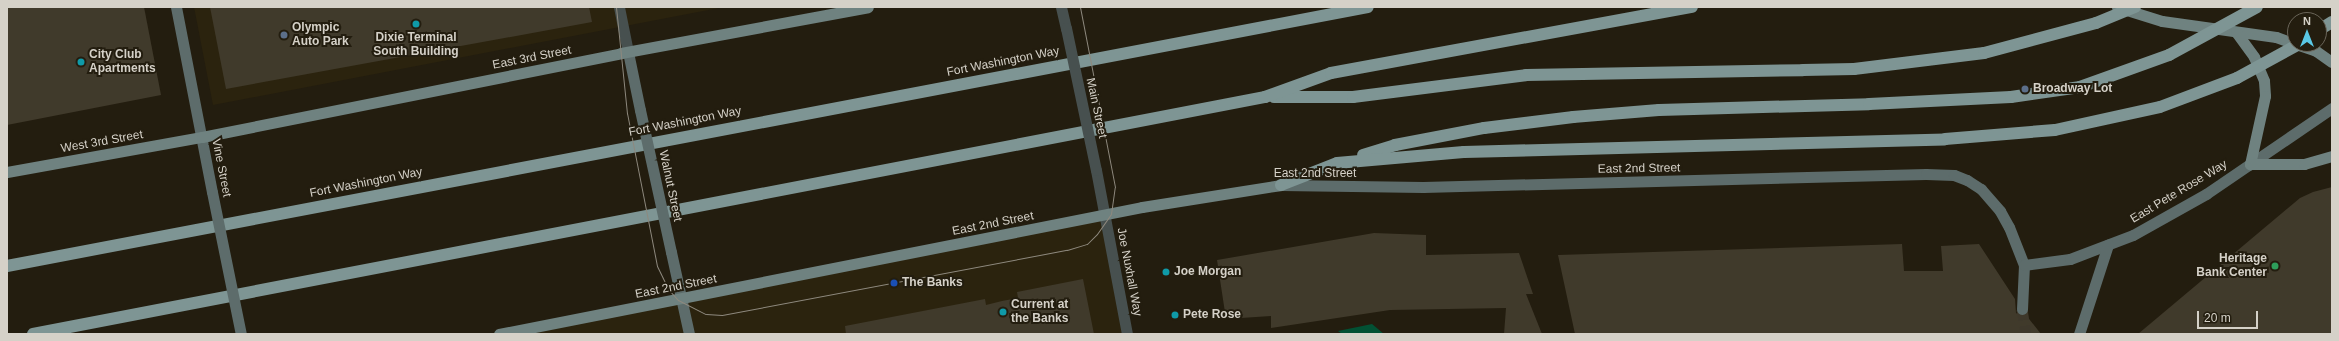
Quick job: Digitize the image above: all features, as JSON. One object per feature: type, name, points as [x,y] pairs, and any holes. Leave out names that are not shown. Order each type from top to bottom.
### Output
[{"type":"highway","name":"Fort Washington Way","points":[[7,266],[1368,7]]},
{"type":"highway","points":[[33,334],[1265,97],[1331,73],[1692,7]]},
{"type":"highway","points":[[1265,97],[1353,97],[1526,76],[1854,69],[1984,53],[2096,23],[2135,7]]},
{"type":"highway","points":[[1281,185],[1337,163],[1394,145],[1484,128],[1572,117],[1659,110],[1861,104],[2011,97],[2080,87],[2169,55],[2256,7]]},
{"type":"highway","points":[[1337,163],[1464,152],[1945,139],[2055,130],[2160,107],[2237,78],[2287,50]]},
{"type":"main road","name":"Vine Street","points":[[176,7],[241,334]]},
{"type":"main road","name":"East 3rd Street","points":[[202,137],[628,52],[868,7]]},
{"type":"main road","points":[[2117,7],[2162,21],[2276,37],[2287,41]]},
{"type":"main road","points":[[2236,32],[2254,57],[2264,81],[2265,96],[2250,164],[2304,164],[2332,156]]},
{"type":"main road","name":"Walnut Street","points":[[628,52],[689,334]]},
{"type":"main road","points":[[2317,52],[2332,62]]},
{"type":"main road","name":"East Pete Rose Way","points":[[2024,265],[2070,259],[2108,245],[2181,209],[2332,108]]},
{"type":"main road","name":"West 3rd Street","points":[[7,172],[202,137]]},
{"type":"main road","name":"East 2nd Street","points":[[499,334],[1105,215],[1281,185],[1423,187],[1942,174],[1967,180],[1981,189],[1990,198],[2008,227],[2024,265]]},
{"type":"main road","points":[[2079,334],[2108,245]]},
{"type":"main road","points":[[2022,309],[2024,265]]},
{"type":"street","name":"Walnut Street","points":[[619,7],[628,52]]},
{"type":"street","name":"Main Street","points":[[1061,7],[1105,215]]},
{"type":"street","name":"Joe Nuxhall Way","points":[[1105,215],[1127,334]]},
{"type":"shaded area","points":[[194,7],[724,7],[213,105]]},
{"type":"shaded area","name":"The Banks","points":[[1105,215],[1127,334],[499,334]]},
{"type":"green space","points":[[1372,324],[1384,334],[1342,334],[1338,331]]},
{"type":"building","name":"City Club Apartments","points":[[7,7],[144,7],[161,95],[7,125]]},
{"type":"building","points":[[210,7],[589,7],[592,22],[226,89]]},
{"type":"building","name":"Heritage Bank Center","points":[[2332,187],[2332,334],[2138,334],[2300,198],[2313,192]]},
{"type":"building","points":[[1374,233],[1426,235],[1426,255],[1519,253],[1533,294],[1526,294],[1542,334],[1504,334],[1506,308],[1390,310],[1271,328],[1271,316],[1226,319],[1217,260]]},
{"type":"building","points":[[1902,244],[1904,271],[1943,271],[1941,246],[1979,244],[2015,299],[2016,313],[2021,316],[2026,315],[2041,334],[1575,334],[1558,255]]},
{"type":"building","name":"Current at the Banks","points":[[1083,279],[1094,334],[846,334],[845,326],[985,299],[986,305],[1018,298],[1017,292]]},
{"type":"tunnel","points":[[2022,309],[2026,334]]},
{"type":"tram line","points":[[616,7],[627,113],[657,266],[668,289],[678,300],[706,314],[722,315],[1067,250],[1087,244],[1097,234],[1111,214],[1115,187],[1080,7]]},
{"type":"place","name":"Dixie Terminal South Building","points":[[416,24]]},
{"type":"place","name":"Olympic Auto Park","points":[[284,35]]},
{"type":"place","name":"City Club Apartments","points":[[81,62]]},
{"type":"place","name":"Broadway Lot","points":[[2025,89]]},
{"type":"place","name":"Heritage Bank Center","points":[[2275,266]]},
{"type":"place","name":"Joe Morgan","points":[[1166,272]]},
{"type":"place","name":"The Banks","points":[[894,283]]},
{"type":"place","name":"Current at the Banks","points":[[1003,312]]},
{"type":"place","name":"Pete Rose","points":[[1175,315]]}]
